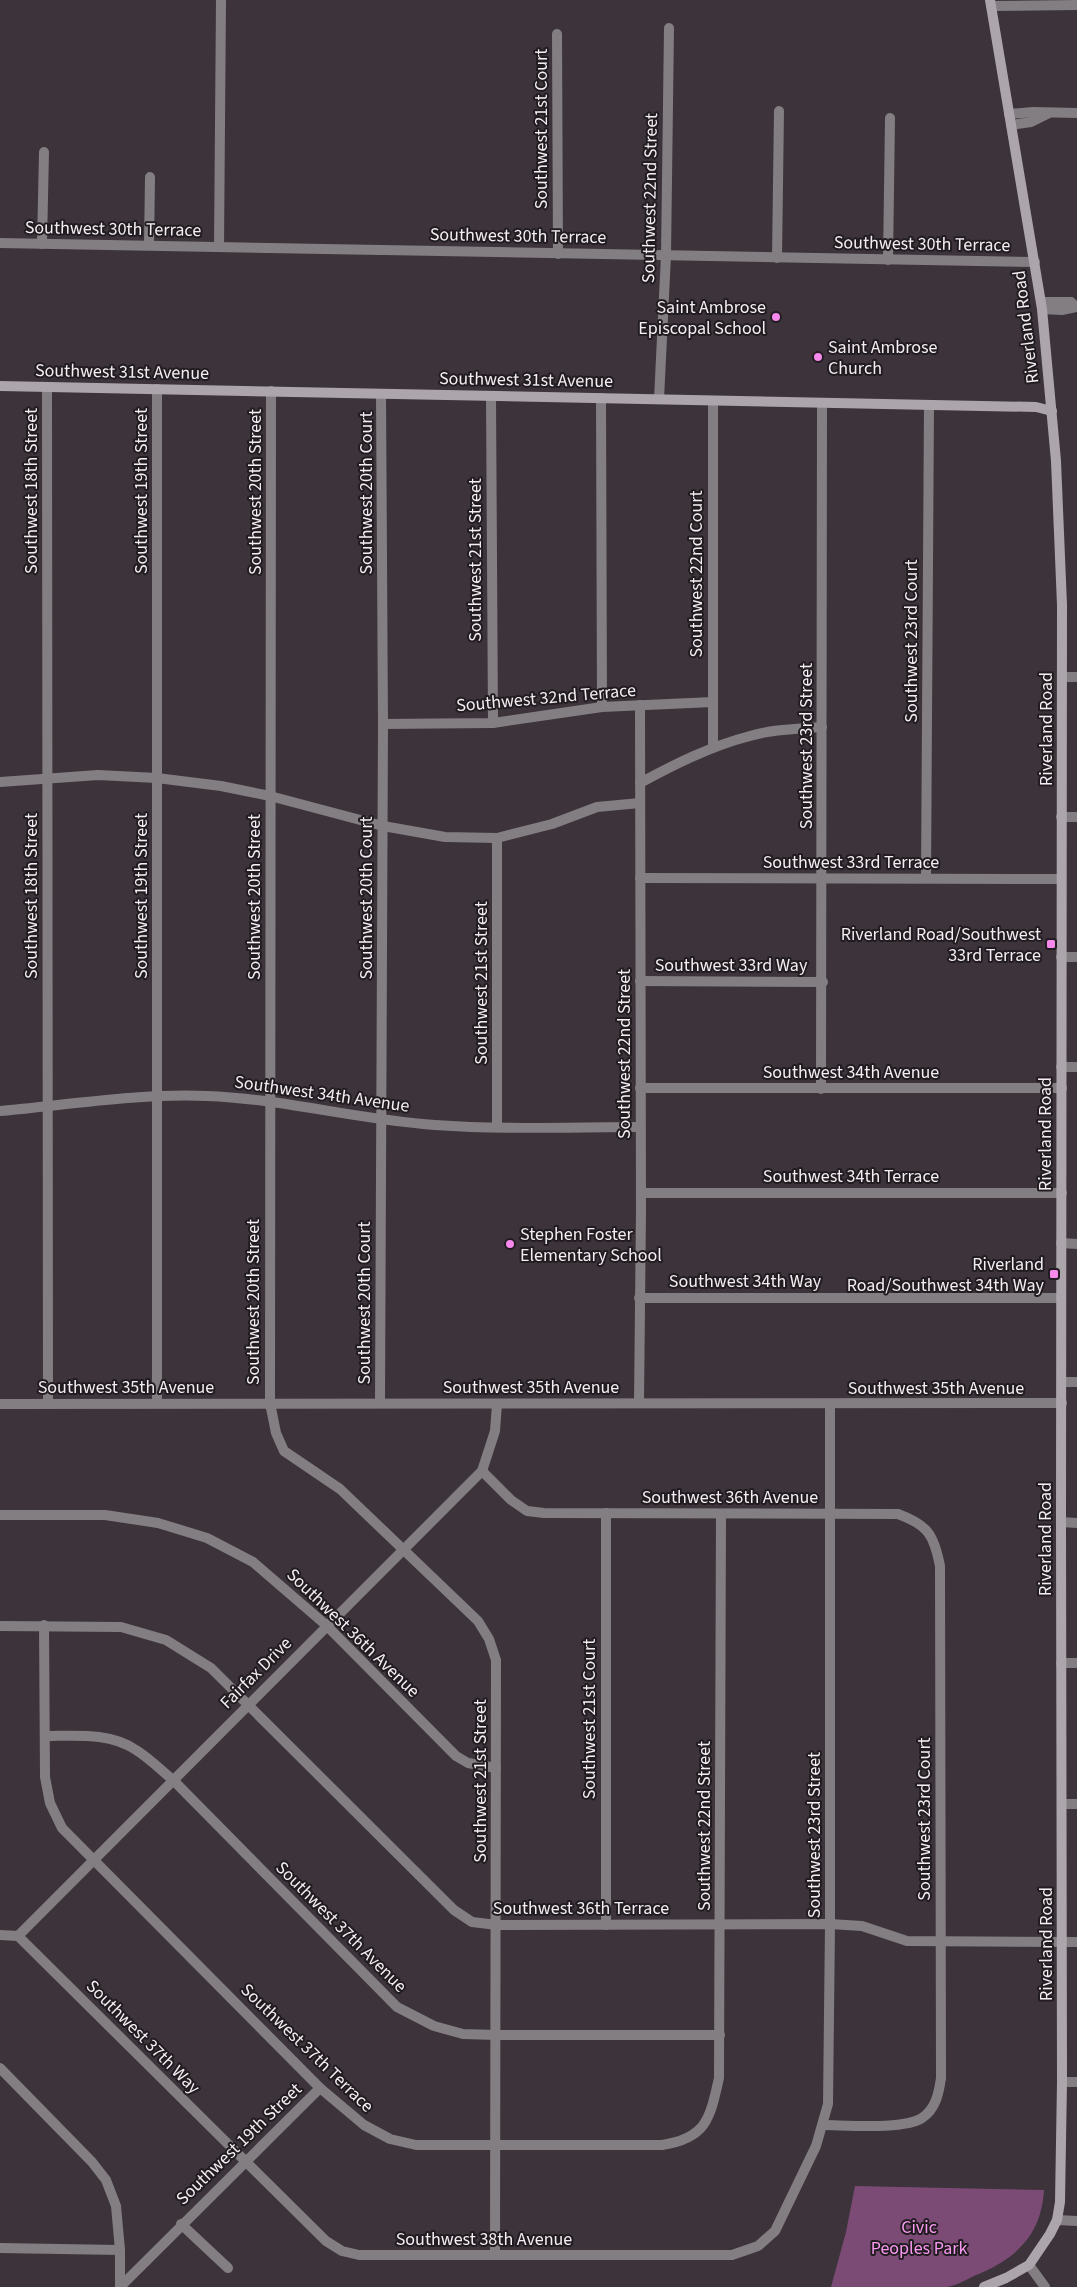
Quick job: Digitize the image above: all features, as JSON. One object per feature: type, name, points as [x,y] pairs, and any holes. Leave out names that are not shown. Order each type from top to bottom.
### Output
[{"type":"street","points":[[219,246],[221,0]]},
{"type":"street","points":[[990,3],[1077,5]]},
{"type":"street","name":"Riverland Road","points":[[984,2287],[1006,2278],[1029,2265],[1057,2220],[1061,2187],[1062,2082],[1062,677],[1060,534],[1052,411],[1041,306],[990,3]]},
{"type":"street","name":"Southwest 22nd Street","points":[[660,399],[666,255],[669,28]]},
{"type":"street","name":"Southwest 21st Court","points":[[557,34],[558,254]]},
{"type":"street","points":[[777,258],[779,111]]},
{"type":"street","points":[[1011,125],[1031,122],[1050,113]]},
{"type":"street","points":[[1010,114],[1077,113]]},
{"type":"street","points":[[888,260],[890,118]]},
{"type":"street","points":[[42,244],[44,152]]},
{"type":"street","points":[[149,246],[150,177]]},
{"type":"street","name":"Southwest 30th Terrace","points":[[0,243],[1034,262]]},
{"type":"street","points":[[1041,306],[1071,302],[1076,307]]},
{"type":"street","name":"Southwest 31st Avenue","points":[[0,386],[1036,407],[1052,411]]},
{"type":"street","name":"Southwest 18th Street","points":[[47,387],[48,1404]]},
{"type":"street","name":"Southwest 19th Street","points":[[157,389],[157,1403]]},
{"type":"street","name":"Southwest 20th Street","points":[[270,1403],[269,1101],[272,391]]},
{"type":"street","name":"Southwest 20th Court","points":[[380,1403],[383,724],[381,394]]},
{"type":"street","name":"Southwest 21st Street","points":[[491,396],[493,723]]},
{"type":"street","points":[[601,398],[602,707]]},
{"type":"street","name":"Southwest 22nd Court","points":[[712,401],[713,748]]},
{"type":"street","name":"Southwest 23rd Street","points":[[821,1089],[823,982],[822,403]]},
{"type":"street","name":"Southwest 23rd Court","points":[[926,878],[929,405]]},
{"type":"street","points":[[1062,677],[1077,677]]},
{"type":"street","name":"Southwest 32nd Terrace","points":[[383,724],[493,723],[602,707],[713,702]]},
{"type":"street","name":"Southwest 22nd Street","points":[[639,1403],[641,1192],[639,1127],[640,705]]},
{"type":"street","points":[[640,783],[675,763],[750,736],[774,731],[822,727]]},
{"type":"street","points":[[0,782],[98,775],[157,778],[222,786],[270,796],[382,826],[445,837],[497,838],[552,824],[597,807],[640,803]]},
{"type":"street","points":[[1062,817],[1077,817]]},
{"type":"street","name":"Southwest 21st Street","points":[[497,838],[497,1127]]},
{"type":"street","name":"Southwest 33rd Terrace","points":[[640,878],[1061,879]]},
{"type":"street","points":[[1061,957],[1077,957]]},
{"type":"street","name":"Southwest 33rd Way","points":[[640,981],[823,982]]},
{"type":"street","points":[[1061,1067],[1077,1067]]},
{"type":"street","name":"Southwest 34th Avenue","points":[[640,1088],[1062,1088]]},
{"type":"street","name":"Southwest 34th Avenue","points":[[0,1111],[157,1097],[206,1096],[269,1101],[434,1125],[639,1127]]},
{"type":"street","name":"Southwest 34th Terrace","points":[[641,1192],[1062,1193]]},
{"type":"street","points":[[1061,1243],[1077,1244]]},
{"type":"street","name":"Southwest 34th Way","points":[[639,1298],[1061,1298]]},
{"type":"street","points":[[1062,1382],[1077,1382]]},
{"type":"street","name":"Southwest 21st Street","points":[[270,1403],[276,1433],[284,1451],[340,1489],[405,1549],[478,1621],[489,1639],[496,1660],[495,2255]]},
{"type":"street","name":"Southwest 35th Avenue","points":[[0,1404],[639,1403],[830,1405],[1062,1403]]},
{"type":"street","name":"Fairfax Drive","points":[[18,1936],[482,1470],[495,1430],[498,1404]]},
{"type":"street","name":"Southwest 23rd Street","points":[[758,2246],[775,2231],[786,2211],[816,2146],[828,2104],[830,1405]]},
{"type":"street","name":"Southwest 36th Avenue","points":[[482,1470],[511,1500],[527,1511],[544,1514],[898,1514],[917,1521],[928,1533]]},
{"type":"street","name":"Southwest 21st Court","points":[[606,1513],[606,1925]]},
{"type":"street","name":"Southwest 36th Avenue","points":[[0,1515],[105,1514],[158,1522],[207,1538],[253,1562],[326,1625],[456,1756],[468,1763],[496,1768]]},
{"type":"street","name":"Southwest 22nd Street","points":[[697,2133],[711,2112],[719,2078],[721,1514]]},
{"type":"street","points":[[1061,1522],[1077,1523]]},
{"type":"street","name":"Southwest 23rd Court","points":[[823,2125],[886,2126],[906,2124],[922,2118],[933,2107],[939,2092],[941,2078],[940,1566],[936,1545],[928,1533]]},
{"type":"street","points":[[44,1625],[46,1777],[50,1803],[62,1828],[93,1860]]},
{"type":"street","name":"Southwest 36th Terrace","points":[[0,1626],[44,1625],[121,1628],[166,1640],[210,1668],[454,1910],[472,1922],[497,1925],[830,1924],[862,1926],[907,1940],[940,1942],[1077,1942]]},
{"type":"street","points":[[1061,1663],[1077,1663]]},
{"type":"street","name":"Southwest 37th Avenue","points":[[45,1736],[96,1736],[118,1740],[136,1749],[173,1780],[397,2007],[434,2026],[463,2034],[720,2035]]},
{"type":"street","points":[[1062,1804],[1077,1804]]},
{"type":"street","name":"Southwest 37th Terrace","points":[[93,1860],[320,2088],[364,2125],[390,2139],[416,2145],[662,2145],[680,2142],[697,2133]]},
{"type":"street","points":[[0,1936],[18,1936]]},
{"type":"street","name":"Southwest 37th Way","points":[[18,1936],[245,2161]]},
{"type":"street","points":[[0,2068],[92,2162],[106,2180],[116,2206],[120,2250],[120,2287]]},
{"type":"street","points":[[1062,2082],[1077,2082]]},
{"type":"street","name":"Southwest 19th Street","points":[[120,2287],[181,2224],[320,2088]]},
{"type":"street","name":"Southwest 38th Avenue","points":[[245,2161],[326,2241],[342,2251],[359,2255],[732,2255],[758,2246]]},
{"type":"street","points":[[1057,2220],[1077,2221]]},
{"type":"street","name":"Southwest 19th Street","points":[[181,2224],[228,2268]]},
{"type":"street","points":[[0,2248],[120,2250]]},
{"type":"street","points":[[1029,2265],[1046,2287]]},
{"type":"green space","name":"Civic Peoples Park","points":[[855,2186],[1044,2190],[1038,2221],[1023,2244],[1002,2262],[960,2283],[946,2287],[831,2287],[846,2232]]},
{"type":"place","name":"Saint Ambrose Episcopal School","points":[[776,317]]},
{"type":"place","name":"Saint Ambrose Church","points":[[818,357]]},
{"type":"place","name":"Riverland Road/Southwest 33rd Terrace","points":[[1051,944]]},
{"type":"place","name":"Stephen Foster Elementary School","points":[[510,1244]]},
{"type":"place","name":"Riverland Road/Southwest 34th Way","points":[[1054,1274]]}]
